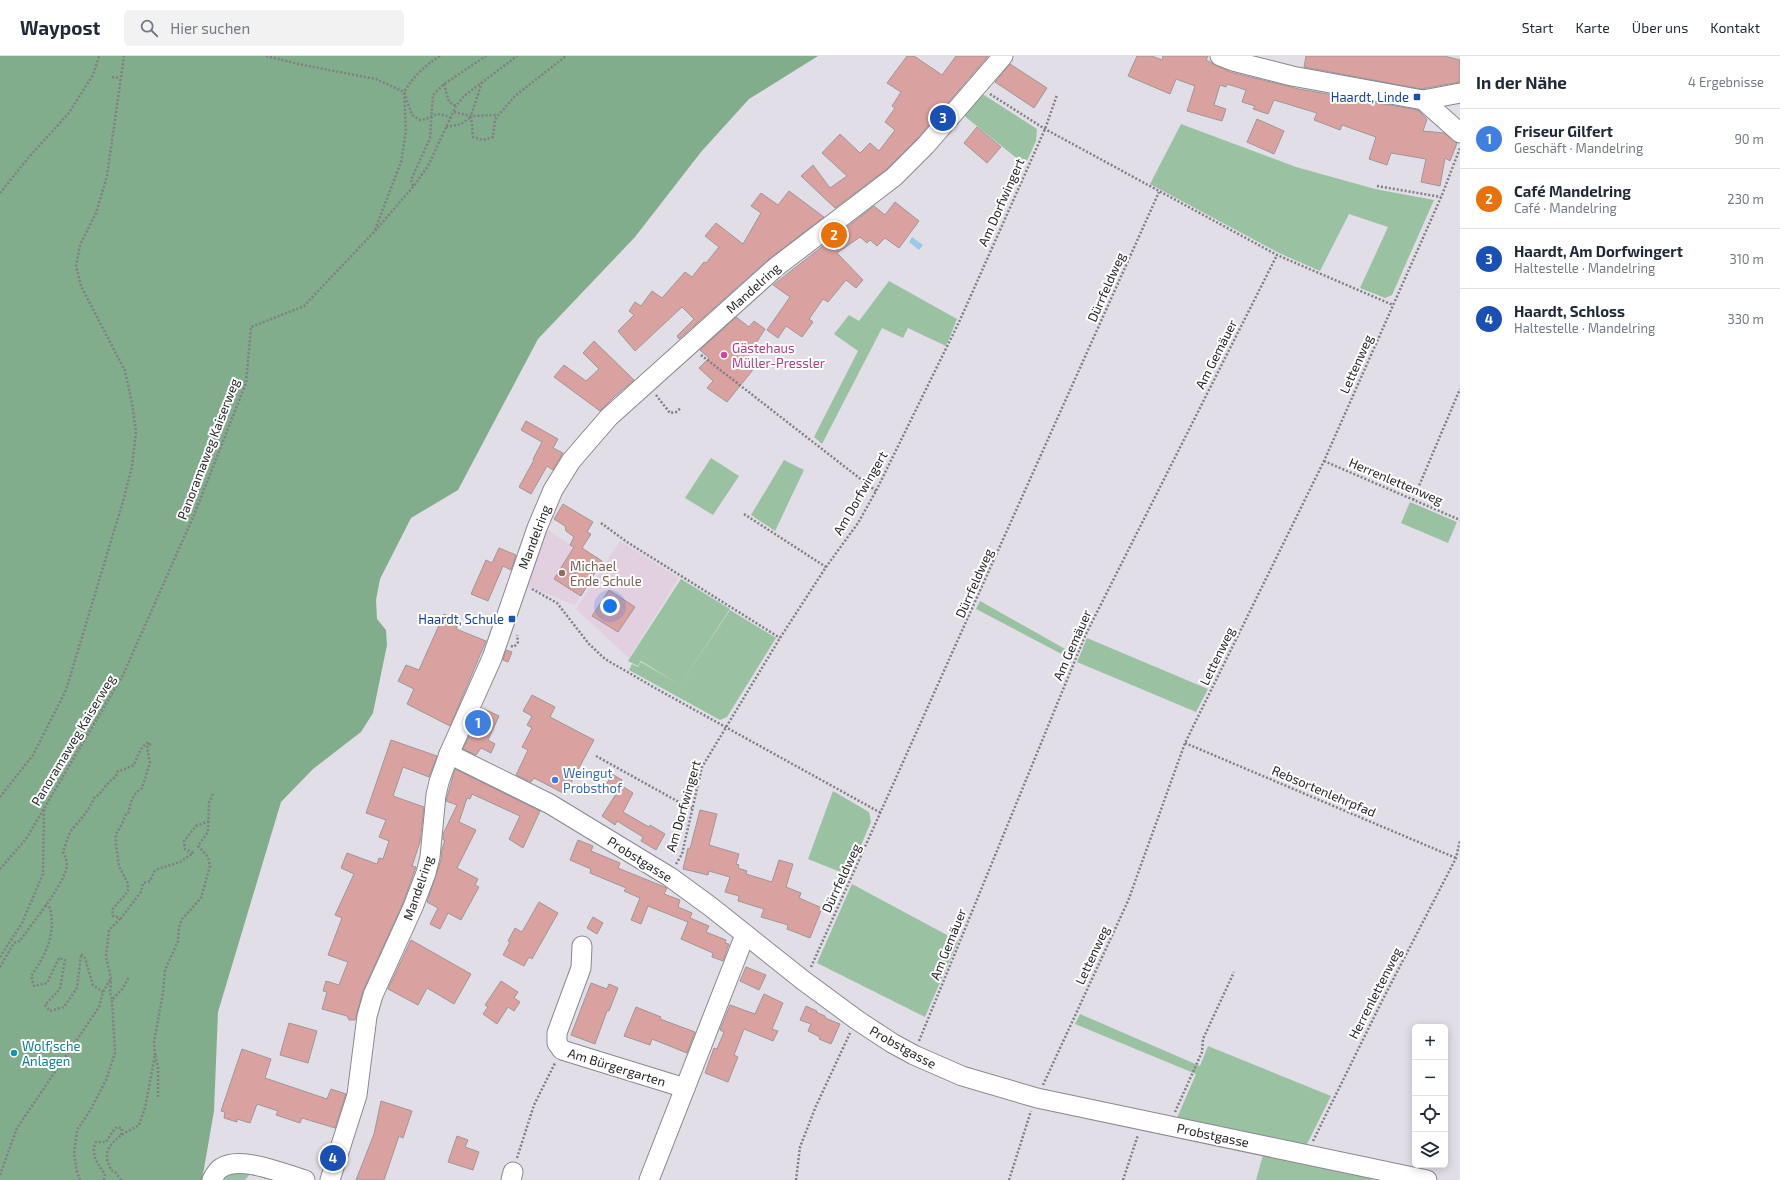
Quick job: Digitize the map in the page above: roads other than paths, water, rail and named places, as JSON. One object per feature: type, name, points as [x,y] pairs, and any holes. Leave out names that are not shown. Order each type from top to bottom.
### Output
[{"type":"street","name":"Mandelring","points":[[330,1180],[357,1095],[367,1016],[372,995],[413,907],[426,873],[432,846],[436,796],[449,754],[492,658],[536,528],[550,496],[571,461],[610,417],[776,267],[894,176],[926,144],[1003,56]]},
{"type":"street","points":[[1220,56],[1233,61],[1292,76],[1423,100],[1460,93]]},
{"type":"street","points":[[1423,100],[1460,133]]},
{"type":"street","name":"Probstgasse","points":[[449,754],[550,804],[670,877],[711,907],[804,981],[857,1020],[914,1055],[962,1076],[1037,1098],[1427,1180]]},
{"type":"street","points":[[649,1180],[745,935]]},
{"type":"street","name":"Am Bürgergarten","points":[[582,946],[581,968],[557,1033],[557,1043],[562,1050],[685,1088]]},
{"type":"street","points":[[212,1180],[220,1168],[228,1164],[257,1166],[305,1180]]},
{"type":"water","points":[[912,237],[923,245],[919,250],[909,242]]},
{"type":"place","name":"Haardt, Linde","points":[[1417,97]]},
{"type":"place","name":"Haardt, Am Dorfwingert","points":[[943,118]]},
{"type":"place","name":"Café Mandelring","points":[[834,235]]},
{"type":"place","name":"Gästehaus Müller-Pressler","points":[[724,355]]},
{"type":"place","name":"Michael Ende Schule","points":[[562,573]]},
{"type":"place","name":"Haardt, Schule","points":[[512,619]]},
{"type":"place","name":"Friseur Gilfert","points":[[478,723]]},
{"type":"place","name":"Weingut Probsthof","points":[[555,780]]},
{"type":"place","name":"Wolf'sche Anlagen","points":[[14,1053]]},
{"type":"place","name":"Haardt, Schloss","points":[[333,1158]]}]
